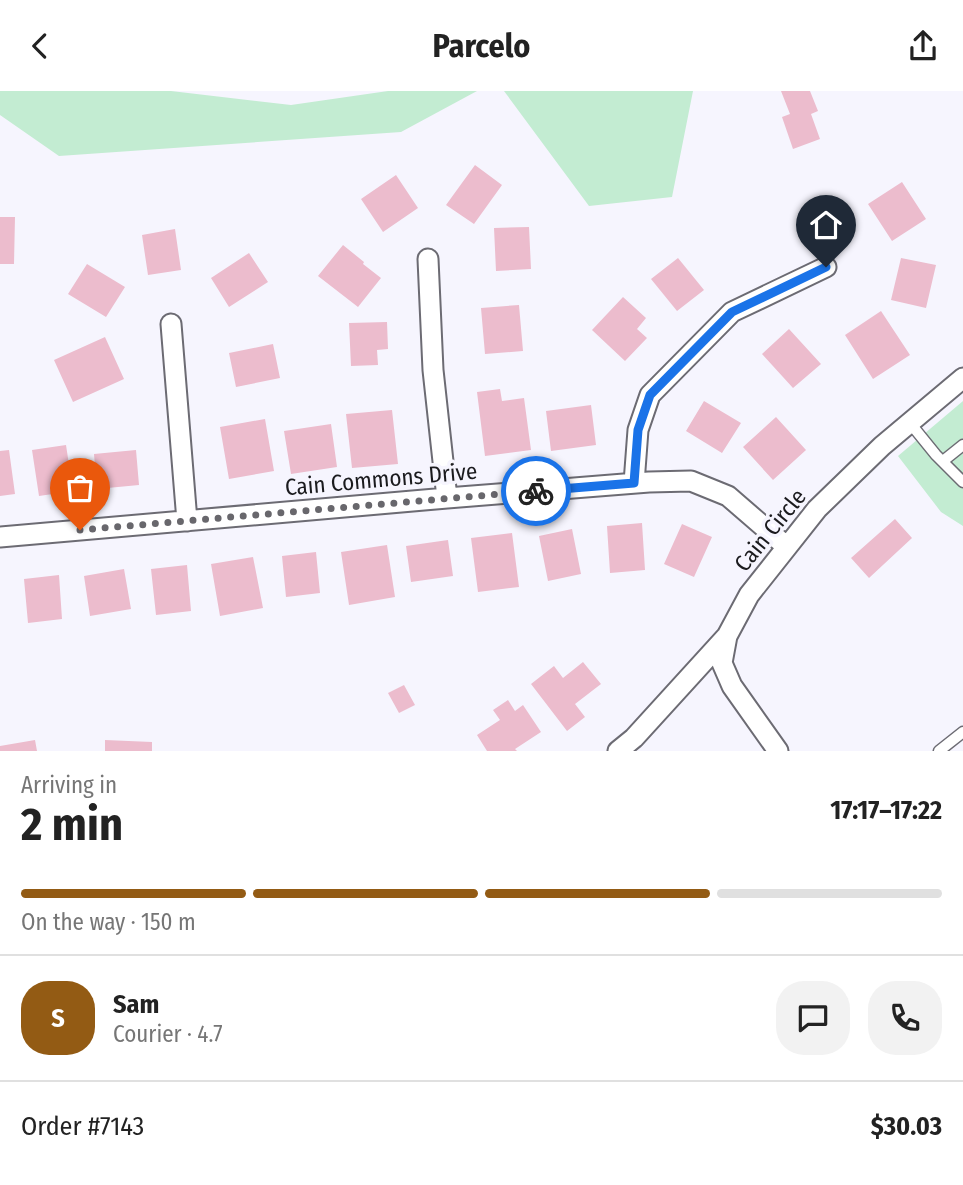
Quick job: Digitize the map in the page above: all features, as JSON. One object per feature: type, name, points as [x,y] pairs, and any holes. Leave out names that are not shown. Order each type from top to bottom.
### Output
[{"type":"street","points":[[428,259],[433,370],[447,498]]},
{"type":"street","points":[[634,483],[638,430],[650,395],[732,312],[826,267]]},
{"type":"street","points":[[172,324],[187,520]]},
{"type":"street","name":"Cain Circle","points":[[778,751],[732,686],[722,663],[727,636],[749,595],[817,509],[882,446],[963,377]]},
{"type":"street","name":"Cain Commons Drive","points":[[0,537],[447,498],[691,481],[728,496],[787,547]]},
{"type":"street","points":[[618,751],[634,739],[727,636]]},
{"type":"lane","points":[[910,423],[963,482]]},
{"type":"lane","points":[[943,461],[963,445]]},
{"type":"lane","points":[[939,751],[963,732]]},
{"type":"green space","points":[[0,91],[171,91],[291,105],[388,91],[477,91],[401,132],[59,156],[0,115]]},
{"type":"green space","points":[[504,91],[693,91],[672,197],[589,206]]},
{"type":"green space","points":[[963,401],[963,526],[941,512],[898,456]]},
{"type":"building","points":[[781,91],[810,91],[818,111],[811,114],[820,139],[793,149],[782,117],[790,114]]},
{"type":"building","points":[[475,165],[502,185],[474,224],[446,205]]},
{"type":"building","points":[[396,175],[418,208],[383,232],[361,199]]},
{"type":"building","points":[[902,182],[926,219],[892,241],[868,204]]},
{"type":"building","points":[[0,217],[15,217],[14,264],[0,264]]},
{"type":"building","points":[[529,227],[531,269],[496,271],[494,228]]},
{"type":"building","points":[[175,229],[181,270],[148,275],[142,235]]},
{"type":"building","points":[[343,245],[381,278],[358,307],[318,276]]},
{"type":"building","points":[[249,253],[268,282],[229,307],[211,278]]},
{"type":"building","points":[[678,258],[704,290],[677,311],[651,279]]},
{"type":"building","points":[[901,258],[936,265],[926,308],[891,300]]},
{"type":"building","points":[[87,264],[125,287],[106,317],[68,294]]},
{"type":"building","points":[[623,297],[646,318],[637,329],[647,338],[625,361],[592,330]]},
{"type":"building","points":[[519,305],[523,351],[485,354],[481,308]]},
{"type":"building","points":[[881,311],[910,355],[873,379],[845,335]]},
{"type":"building","points":[[387,322],[388,349],[377,350],[378,365],[351,366],[349,323]]},
{"type":"building","points":[[789,329],[821,364],[793,388],[762,354]]},
{"type":"building","points":[[105,337],[124,379],[73,402],[54,360]]},
{"type":"building","points":[[273,344],[280,378],[236,387],[229,353]]},
{"type":"building","points":[[500,389],[502,401],[524,398],[531,450],[485,456],[477,392]]},
{"type":"building","points":[[704,401],[741,423],[722,453],[686,431]]},
{"type":"building","points":[[591,405],[596,445],[551,451],[546,411]]},
{"type":"building","points":[[392,410],[398,464],[352,468],[346,414]]},
{"type":"building","points":[[776,417],[806,450],[773,480],[743,447]]},
{"type":"building","points":[[265,419],[274,471],[229,479],[220,427]]},
{"type":"building","points":[[331,424],[337,467],[291,474],[284,431]]},
{"type":"building","points":[[66,445],[73,491],[39,496],[32,450]]},
{"type":"building","points":[[9,450],[15,494],[0,496],[0,451]]},
{"type":"building","points":[[136,450],[139,485],[97,489],[94,454]]},
{"type":"building","points":[[895,519],[912,538],[869,578],[851,558]]},
{"type":"building","points":[[642,523],[645,570],[610,573],[607,526]]},
{"type":"building","points":[[682,524],[712,537],[694,577],[664,564]]},
{"type":"building","points":[[572,529],[581,574],[548,581],[539,536]]},
{"type":"building","points":[[512,533],[519,587],[478,592],[471,538]]},
{"type":"building","points":[[448,540],[453,576],[411,582],[406,546]]},
{"type":"building","points":[[387,545],[395,597],[349,605],[341,552]]},
{"type":"building","points":[[316,552],[320,593],[286,597],[282,556]]},
{"type":"building","points":[[253,557],[263,608],[220,616],[211,564]]},
{"type":"building","points":[[187,565],[191,611],[156,615],[151,569]]},
{"type":"building","points":[[124,569],[131,609],[90,616],[84,576]]},
{"type":"building","points":[[59,575],[62,619],[28,623],[24,579]]},
{"type":"building","points":[[583,662],[601,684],[575,704],[585,717],[567,731],[531,684],[554,666],[563,678]]},
{"type":"building","points":[[404,685],[415,705],[399,713],[388,693]]},
{"type":"building","points":[[508,700],[515,711],[523,705],[541,732],[515,749],[517,751],[487,751],[477,735],[500,720],[493,710]]},
{"type":"building","points":[[35,740],[37,751],[0,751],[0,746]]},
{"type":"building","points":[[105,740],[152,742],[152,751],[105,751]]},
{"type":"way so far","points":[[80,530],[536,491]]},
{"type":"route","points":[[536,491],[634,483],[638,430],[650,395],[732,312],[826,267]]}]
